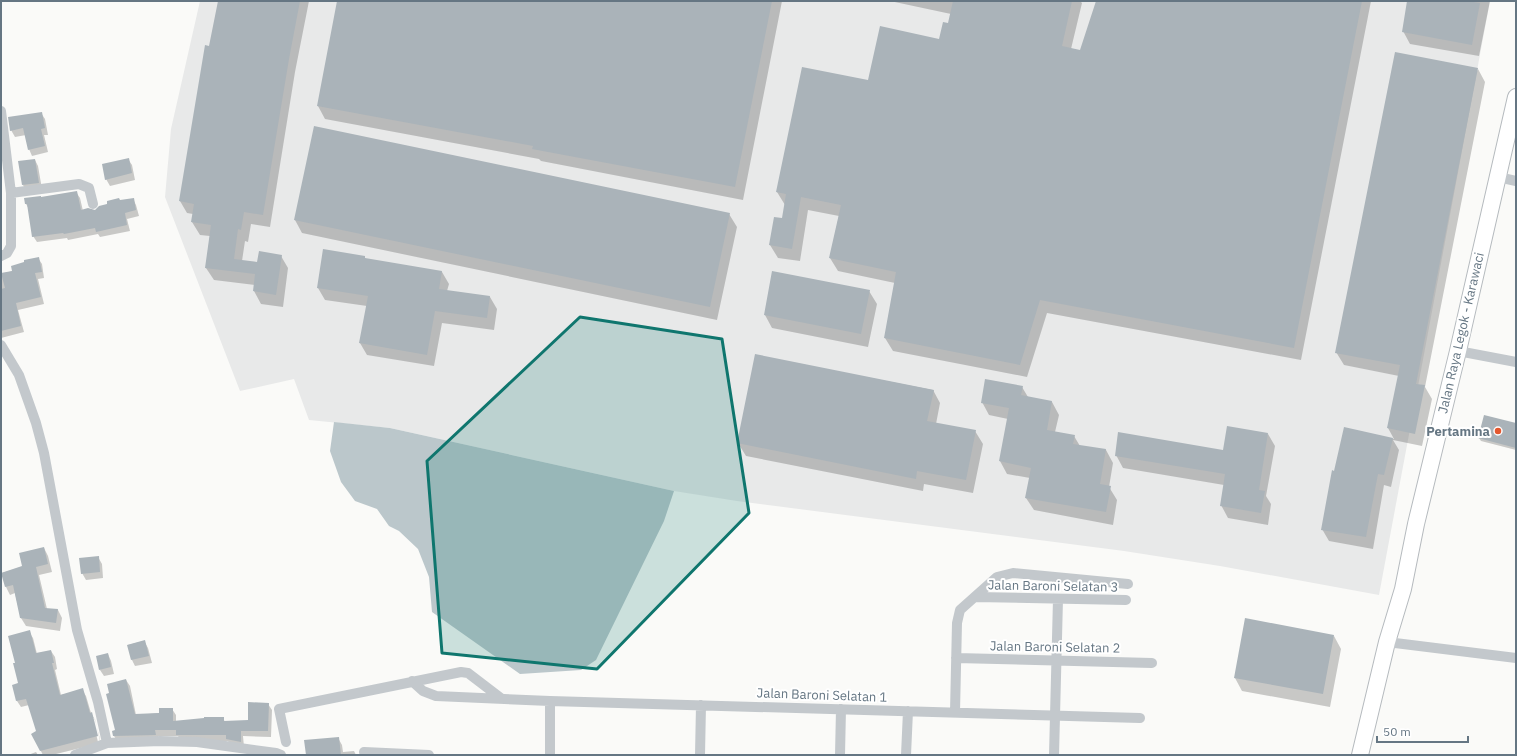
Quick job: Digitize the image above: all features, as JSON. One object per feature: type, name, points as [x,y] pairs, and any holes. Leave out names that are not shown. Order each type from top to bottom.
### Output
[{"type":"main road","name":"Jalan Raya Legok - Karawaci","points":[[1360,755],[1387,642],[1403,588],[1416,524],[1458,351],[1516,97]]},
{"type":"street","points":[[1,111],[11,193],[11,246],[7,253],[1,256]]},
{"type":"street","points":[[1498,177],[1516,181]]},
{"type":"street","points":[[11,193],[79,184],[89,188],[92,204]]},
{"type":"street","points":[[1,345],[19,376],[36,423],[44,452],[77,630],[98,702],[107,743]]},
{"type":"street","points":[[1458,351],[1516,362]]},
{"type":"street","name":"Jalan Baroni Selatan 3","points":[[975,598],[997,577],[1013,573],[1128,584]]},
{"type":"street","points":[[955,712],[957,623],[960,610],[975,598]]},
{"type":"street","name":"Jalan Baroni Selatan 3","points":[[975,598],[1126,600]]},
{"type":"street","points":[[1054,755],[1058,599]]},
{"type":"street","points":[[1387,642],[1516,658]]},
{"type":"street","name":"Jalan Baroni Selatan 2","points":[[956,658],[1152,663]]},
{"type":"street","points":[[286,742],[279,709],[412,681],[461,672],[468,673],[502,699]]},
{"type":"street","name":"Jalan Baroni Selatan 1","points":[[412,681],[423,691],[436,696],[550,701],[1140,718]]},
{"type":"street","points":[[550,701],[550,755]]},
{"type":"street","points":[[700,755],[701,705]]},
{"type":"street","points":[[840,755],[841,709]]},
{"type":"street","points":[[906,755],[908,711]]},
{"type":"street","points":[[75,755],[107,743],[160,741],[197,742],[276,753],[281,755]]},
{"type":"street","points":[[364,752],[429,755]]},
{"type":"highlighted area","points":[[580,317],[722,339],[749,513],[597,669],[442,653],[427,461]]},
{"type":"shaded area","points":[[200,1],[1490,1],[1379,595],[1220,566],[1124,551],[737,501],[674,491],[390,428],[309,420],[294,379],[240,391],[165,197],[171,129]]},
{"type":"shaded area","points":[[334,422],[390,428],[674,491],[664,521],[596,660],[581,670],[520,674],[432,612],[429,577],[418,549],[399,531],[389,526],[377,509],[355,501],[341,482],[330,451]]},
{"type":"building","points":[[218,1],[300,1],[263,215],[244,212],[241,230],[238,229],[234,259],[257,262],[259,251],[282,255],[276,295],[253,291],[255,274],[205,268],[211,225],[191,222],[194,204],[179,201],[205,45],[209,46]]},
{"type":"building","points":[[337,1],[772,1],[735,187],[532,149],[533,146],[317,106]]},
{"type":"building","points":[[953,1],[1072,1],[1062,46],[1080,50],[1096,1],[1362,1],[1294,348],[1040,300],[1020,365],[884,338],[896,272],[829,258],[841,205],[801,197],[792,249],[769,245],[774,217],[782,218],[786,194],[776,192],[802,67],[868,80],[880,26],[939,39],[943,22],[948,23]]},
{"type":"building","points":[[1407,1],[1467,1],[1480,3],[1472,45],[1402,32]]},
{"type":"building","points":[[1395,52],[1478,68],[1416,384],[1425,385],[1415,434],[1387,428],[1400,365],[1335,353]]},
{"type":"building","points":[[42,112],[45,128],[41,129],[45,146],[28,150],[23,128],[10,131],[8,117]]},
{"type":"building","points":[[314,126],[730,213],[710,307],[294,220]]},
{"type":"building","points":[[129,158],[132,173],[105,180],[102,164]]},
{"type":"building","points":[[35,159],[39,183],[22,185],[18,161]]},
{"type":"building","points":[[77,191],[81,210],[88,208],[95,210],[99,206],[107,204],[107,201],[119,198],[120,200],[134,198],[136,210],[125,213],[127,225],[96,232],[95,228],[64,234],[32,237],[27,204],[25,204],[24,198],[41,197]]},
{"type":"building","points":[[323,249],[365,256],[365,258],[442,271],[439,289],[490,296],[487,318],[435,311],[427,355],[359,343],[368,296],[317,288]]},
{"type":"building","points":[[39,257],[42,272],[35,273],[41,297],[16,303],[21,326],[1,331],[1,289],[5,288],[1,273],[12,271],[11,266],[24,262],[24,260]]},
{"type":"building","points":[[772,271],[870,290],[861,334],[764,315]]},
{"type":"building","points":[[755,354],[934,390],[927,421],[976,430],[966,480],[917,471],[916,479],[737,443]]},
{"type":"building","points":[[985,379],[1023,386],[1021,395],[1052,401],[1047,430],[1075,435],[1073,444],[1106,449],[1100,484],[1111,486],[1106,512],[1025,498],[1031,468],[999,461],[1009,408],[981,403]]},
{"type":"building","name":"Pertamina","points":[[1484,415],[1516,423],[1516,448],[1478,438]]},
{"type":"building","points":[[1227,426],[1268,433],[1259,490],[1265,491],[1261,513],[1220,506],[1225,474],[1115,456],[1118,432],[1223,450]]},
{"type":"building","points":[[1344,427],[1393,438],[1384,475],[1378,474],[1366,537],[1321,530],[1332,470],[1334,471]]},
{"type":"building","points":[[44,547],[48,564],[36,567],[45,608],[58,609],[56,623],[20,618],[13,585],[5,587],[1,573],[22,566],[19,553]]},
{"type":"building","points":[[99,556],[100,572],[81,574],[79,558]]},
{"type":"building","points":[[1245,618],[1334,635],[1323,694],[1234,678]]},
{"type":"building","points":[[30,630],[36,653],[51,650],[54,663],[52,663],[60,695],[83,688],[90,713],[92,712],[98,736],[40,751],[31,734],[36,731],[26,699],[16,701],[12,685],[18,683],[13,663],[15,663],[8,636]]},
{"type":"building","points":[[145,640],[149,656],[131,660],[127,645]]},
{"type":"building","points":[[108,653],[111,667],[99,670],[96,656]]},
{"type":"building","points":[[126,679],[135,714],[159,713],[159,708],[173,708],[173,721],[204,717],[224,717],[224,721],[248,720],[248,702],[269,703],[268,731],[241,731],[241,742],[226,739],[226,735],[176,735],[176,730],[155,730],[156,735],[113,736],[112,731],[115,730],[106,694],[109,693],[107,684]]},
{"type":"building","points":[[339,737],[341,755],[306,755],[304,740]]},
{"type":"place","name":"Pertamina","points":[[1498,431]]}]
